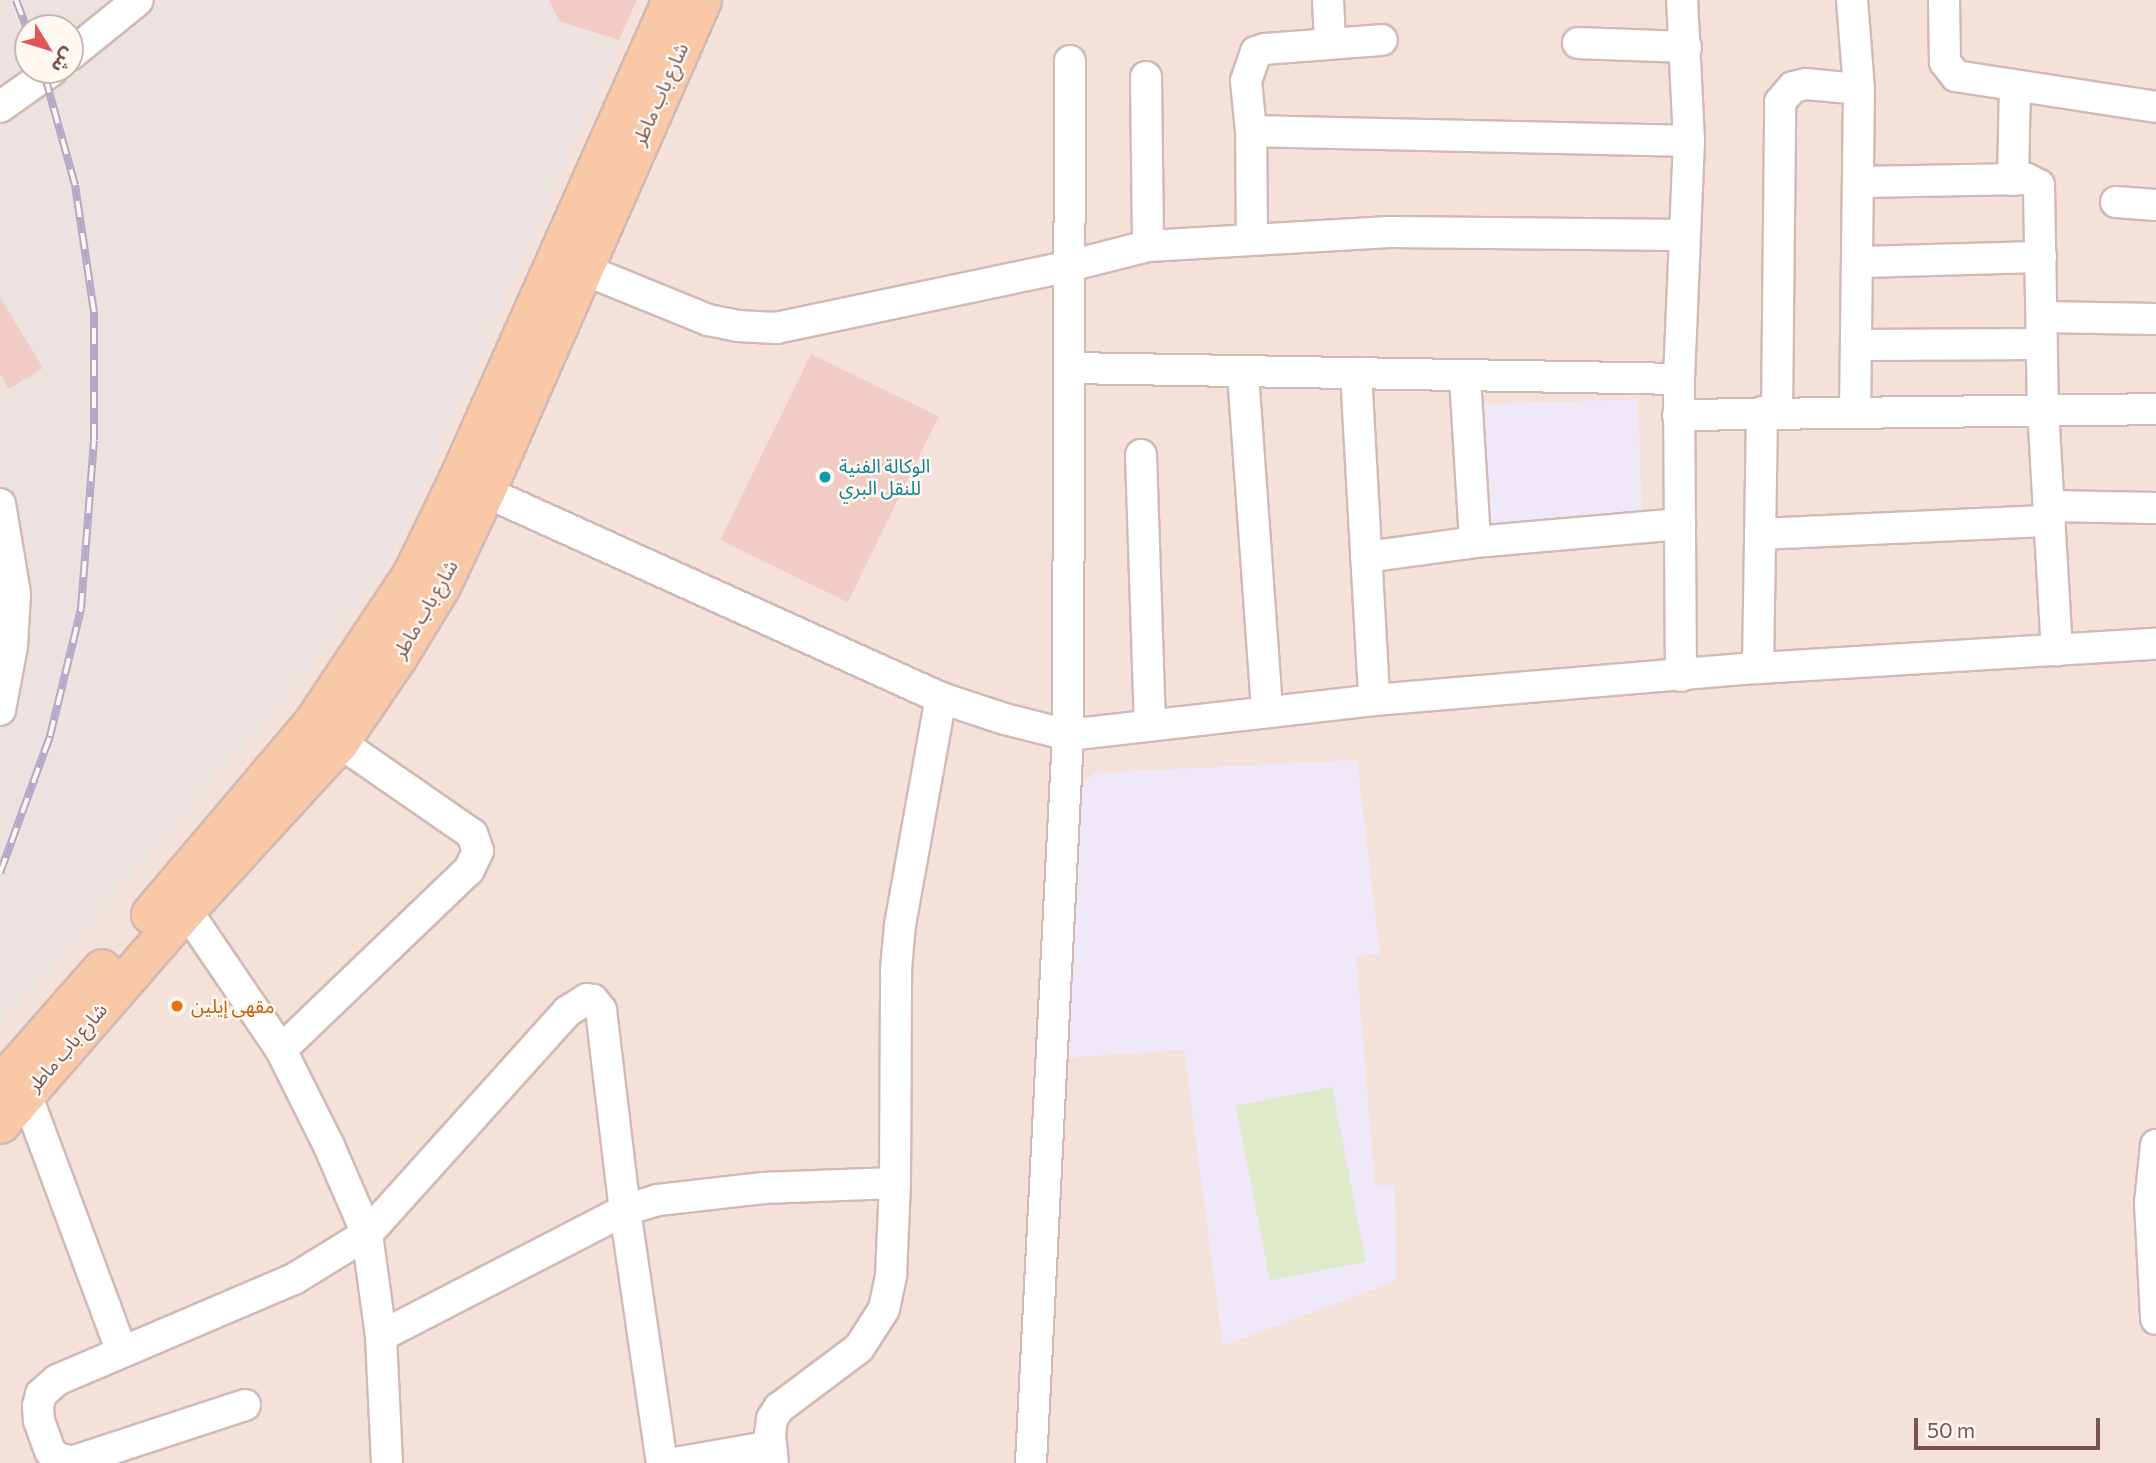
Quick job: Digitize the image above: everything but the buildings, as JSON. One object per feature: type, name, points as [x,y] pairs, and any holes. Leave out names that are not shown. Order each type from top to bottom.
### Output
[{"type":"main road","name":"شارع باب ماطر","points":[[0,1124],[13,1089],[326,733],[412,573],[472,485],[569,264],[671,0]]},
{"type":"main road","name":"شارع باب ماطر","points":[[569,264],[702,0]]},
{"type":"street","points":[[84,44],[138,0]]},
{"type":"street","points":[[1328,0],[1330,43]]},
{"type":"street","points":[[1852,0],[1859,89],[1858,345],[1855,411]]},
{"type":"street","points":[[1944,0],[1943,48],[1950,71],[1970,81],[2156,107]]},
{"type":"street","points":[[1680,1],[1686,47],[1689,141],[1678,415],[1681,676]]},
{"type":"street","points":[[1252,239],[1251,131],[1246,81],[1256,52],[1382,40]]},
{"type":"street","points":[[1578,43],[1686,47]]},
{"type":"street","points":[[1031,1463],[1068,735],[1070,61]]},
{"type":"street","points":[[1146,77],[1148,246]]},
{"type":"street","points":[[0,107],[32,84]]},
{"type":"street","points":[[1758,668],[1760,534],[1769,412],[1780,102],[1793,87],[1806,84],[1859,89]]},
{"type":"street","points":[[2013,180],[2015,86]]},
{"type":"street","points":[[1251,131],[1689,141]]},
{"type":"street","points":[[1858,182],[2027,179],[2039,185],[2043,409],[2056,651]]},
{"type":"street","points":[[2116,202],[2156,205]]},
{"type":"street","points":[[569,264],[708,320],[738,326],[776,328],[1069,266],[1148,246],[1390,232],[1684,235]]},
{"type":"street","points":[[1859,262],[2041,257]]},
{"type":"street","points":[[1858,345],[2156,318]]},
{"type":"street","points":[[1070,368],[1243,374],[1356,373],[1679,379]]},
{"type":"street","points":[[1356,373],[1374,700]]},
{"type":"street","points":[[1243,374],[1267,712]]},
{"type":"street","points":[[1465,377],[1475,542]]},
{"type":"street","points":[[1678,415],[2043,409],[2156,410]]},
{"type":"street","points":[[1141,455],[1150,725]]},
{"type":"street","points":[[472,485],[941,698],[1005,719],[1068,735],[1374,700],[1758,668],[2156,644]]},
{"type":"street","points":[[0,504],[15,594],[12,646],[0,710]]},
{"type":"street","points":[[1760,534],[2156,508]]},
{"type":"street","points":[[1366,557],[1475,542],[1680,524]]},
{"type":"street","points":[[675,1463],[772,1455],[772,1419],[779,1409],[859,1348],[871,1334],[884,1309],[891,1275],[895,1183],[897,958],[941,698]]},
{"type":"street","points":[[281,1050],[469,870],[478,851],[472,834],[326,733]]},
{"type":"street","points":[[177,901],[281,1050],[329,1146],[367,1234],[381,1336],[387,1463]]},
{"type":"street","points":[[245,1405],[80,1460],[64,1461],[56,1457],[50,1451],[39,1421],[41,1394],[57,1380],[294,1279],[367,1234],[568,1011],[587,999],[593,1000],[601,1010],[625,1210],[662,1463]]},
{"type":"street","points":[[13,1089],[122,1352]]},
{"type":"street","points":[[2156,1145],[2150,1203],[2156,1319]]},
{"type":"street","points":[[381,1336],[625,1210],[658,1200],[703,1193],[895,1183]]},
{"type":"shaded area","points":[[0,0],[637,0],[388,565],[289,695],[0,1029]]},
{"type":"shaded area","points":[[637,0],[2156,0],[2156,1463],[0,1463],[0,1029],[289,695],[388,565]]},
{"type":"shaded area","points":[[1638,399],[1642,520],[1477,526],[1473,405]]},
{"type":"shaded area","points":[[1357,760],[1380,954],[1356,956],[1375,1185],[1395,1185],[1396,1281],[1223,1346],[1184,1050],[1063,1058],[1080,785],[1095,773]]},
{"type":"green space","points":[[1332,1087],[1366,1262],[1270,1280],[1236,1106]]},
{"type":"railway","points":[[16,0],[21,14]]},
{"type":"railway","points":[[0,873],[50,736],[81,609],[94,440],[94,312],[75,185],[47,84]]},
{"type":"place","name":"الوكالة الفنية للنقل البري","points":[[825,477]]},
{"type":"place","name":"مقهى إيلين","points":[[177,1006]]}]
